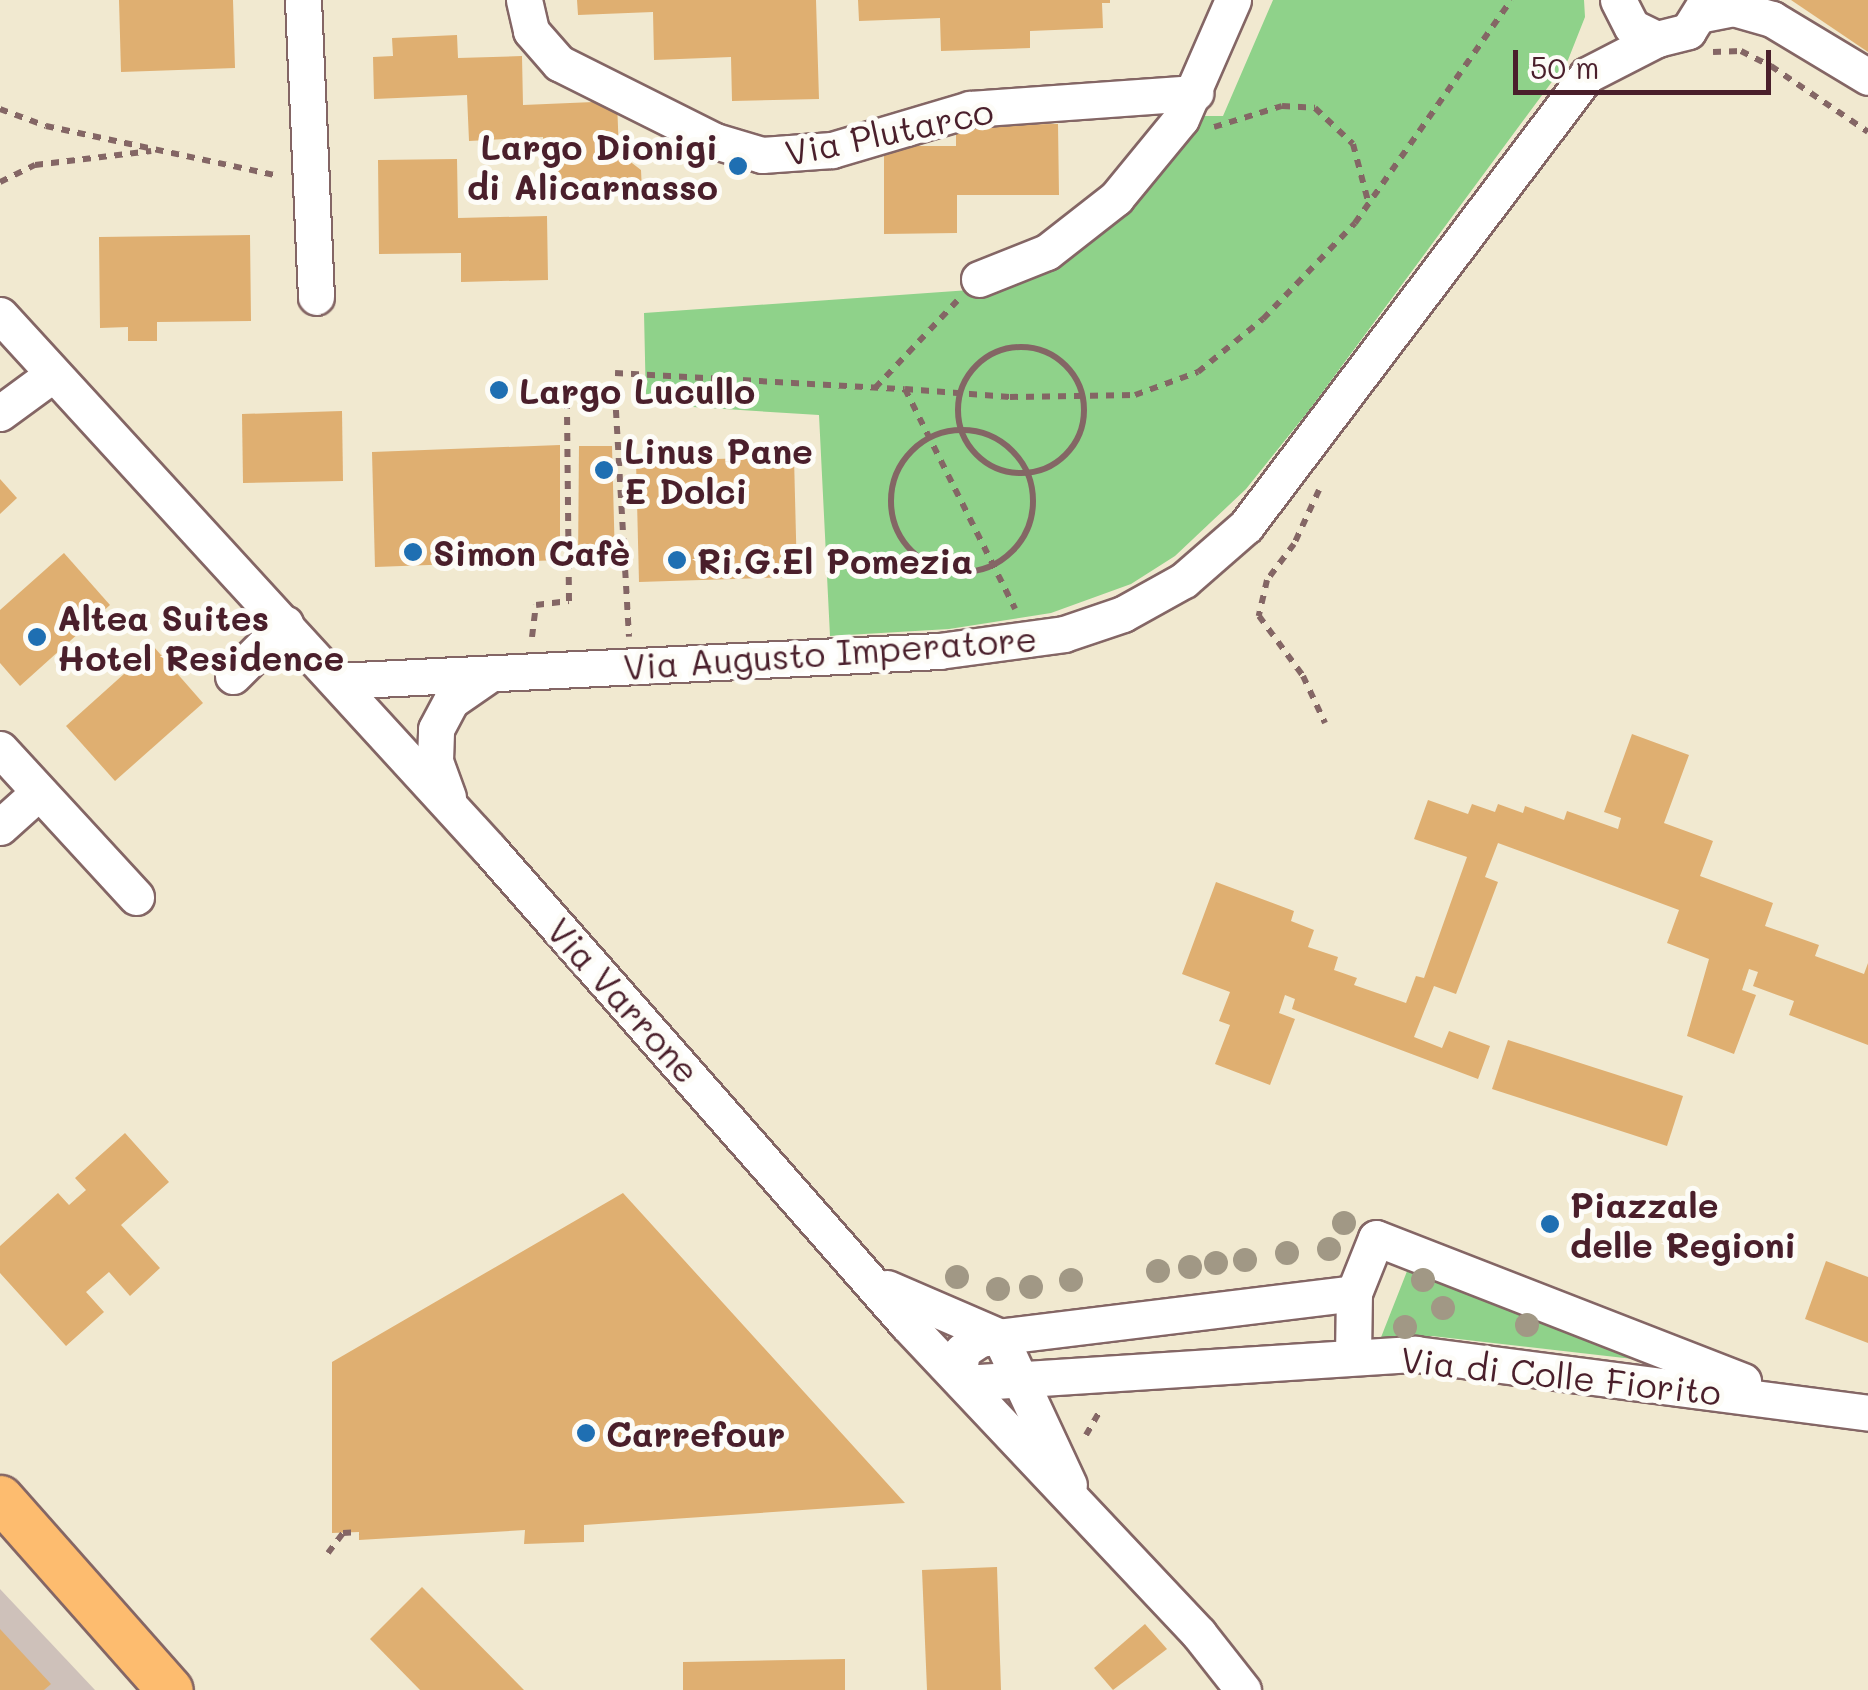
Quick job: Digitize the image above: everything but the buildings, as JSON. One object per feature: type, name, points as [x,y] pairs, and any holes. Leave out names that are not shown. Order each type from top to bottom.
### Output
[{"type":"main road","points":[[0,1498],[170,1690]]},
{"type":"street","points":[[303,0],[316,297]]},
{"type":"street","name":"Via Plutarco","points":[[524,0],[532,31],[559,62],[715,141],[762,155],[832,150],[970,109],[1195,94]]},
{"type":"street","points":[[979,279],[1028,262],[1085,227],[1175,128],[1195,94],[1232,0]]},
{"type":"street","points":[[1618,0],[1632,27],[1658,38]]},
{"type":"street","points":[[1705,7],[1733,8],[1772,19],[1868,78]]},
{"type":"street","name":"Via Augusto Imperatore","points":[[337,681],[631,668],[1023,642],[1094,625],[1169,590],[1232,539],[1277,490],[1587,75],[1658,38],[1679,36],[1705,7]]},
{"type":"street","name":"Via Varrone","points":[[0,315],[455,811],[961,1380],[1243,1690]]},
{"type":"street","points":[[0,414],[52,375]]},
{"type":"street","points":[[233,676],[285,624]]},
{"type":"street","points":[[455,811],[435,762],[436,729],[450,701],[488,676]]},
{"type":"street","points":[[0,749],[136,897]]},
{"type":"street","points":[[0,827],[39,792]]},
{"type":"street","points":[[1354,1356],[1354,1293],[1376,1238],[1796,1402]]},
{"type":"street","points":[[874,1281],[1000,1337],[1071,1450]]},
{"type":"street","points":[[961,1380],[970,1343],[1354,1293]]},
{"type":"street","points":[[1644,1382],[1668,1352]]},
{"type":"street","name":"Via di Colle Fiorito","points":[[961,1380],[1026,1381],[1416,1354],[1868,1413]]},
{"type":"street","points":[[1074,1500],[1067,1404],[1094,1376]]},
{"type":"path","points":[[615,373],[960,393],[1082,396],[1157,392],[1198,372],[1263,319],[1370,205],[1511,0]]},
{"type":"path","points":[[1707,54],[1741,51],[1868,132]]},
{"type":"path","points":[[1175,128],[1188,133],[1272,108],[1310,105],[1353,144],[1370,205]]},
{"type":"path","points":[[0,109],[46,126],[263,170],[311,188]]},
{"type":"path","points":[[0,182],[35,165],[157,150]]},
{"type":"path","points":[[875,388],[979,279]]},
{"type":"path","points":[[1019,346],[1058,358],[1082,396],[1081,432],[1070,451],[1026,473],[993,467],[962,431],[960,393],[980,362],[1019,346]]},
{"type":"path","points":[[905,388],[1020,620]]},
{"type":"path","points":[[615,394],[631,668]]},
{"type":"path","points":[[520,637],[536,637],[536,605],[568,602],[568,396]]},
{"type":"path","points":[[962,431],[1002,442],[1026,473],[1030,524],[1019,544],[993,564],[957,573],[934,567],[900,535],[892,489],[900,466],[930,438],[962,431]]},
{"type":"path","points":[[1296,507],[1320,480],[1294,544],[1267,580],[1258,616],[1303,676],[1325,722]]},
{"type":"path","points":[[1071,1450],[1090,1418],[1112,1407]]},
{"type":"path","points":[[328,1553],[343,1533],[359,1532]]},
{"type":"shaded area","points":[[0,1589],[95,1690],[0,1690]]},
{"type":"green space","points":[[1273,0],[1584,0],[1585,17],[1568,60],[1310,409],[1246,489],[1175,556],[1131,584],[1051,613],[949,629],[830,636],[819,415],[646,404],[644,313],[998,288],[1183,116],[1223,116]]},
{"type":"green space","points":[[1413,1256],[1636,1346],[1633,1359],[1432,1336],[1378,1345]]},
{"type":"place","name":"Largo Dionigi di Alicarnasso","points":[[738,166]]},
{"type":"place","name":"Largo Lucullo","points":[[499,390]]},
{"type":"place","name":"Linus Pane E Dolci","points":[[604,470]]},
{"type":"place","name":"Simon Cafè","points":[[413,552]]},
{"type":"place","name":"Ri.G.El Pomezia","points":[[677,560]]},
{"type":"place","name":"Altea Suites Hotel Residence","points":[[37,637]]},
{"type":"place","name":"Piazzale delle Regioni","points":[[1550,1224]]},
{"type":"place","name":"Carrefour","points":[[586,1433]]}]
